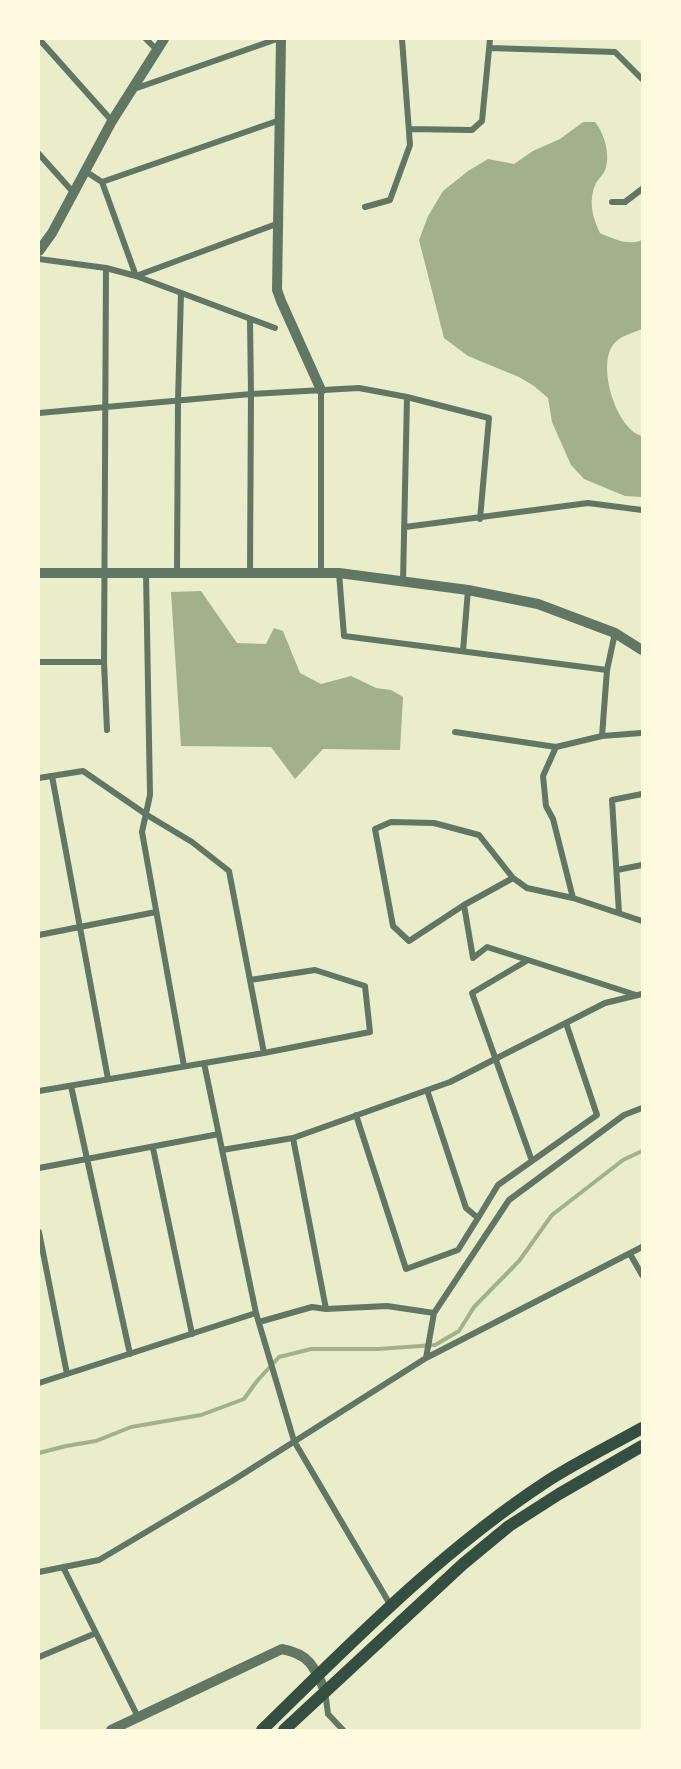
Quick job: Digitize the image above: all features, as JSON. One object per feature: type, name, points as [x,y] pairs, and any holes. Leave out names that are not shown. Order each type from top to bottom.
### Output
[{"type":"main road","points":[[262,1730],[391,1606],[455,1550],[548,1480],[642,1428]]},
{"type":"main road","points":[[284,1730],[463,1564],[510,1526],[559,1494],[642,1446]]},
{"type":"street","points":[[39,39],[112,122]]},
{"type":"street","points":[[146,39],[157,50]]},
{"type":"street","points":[[39,251],[52,233],[112,122],[164,39]]},
{"type":"street","points":[[133,89],[279,39],[278,290],[280,301],[321,390],[321,573]]},
{"type":"street","points":[[365,207],[390,200],[410,145],[402,39]]},
{"type":"street","points":[[409,129],[472,130],[482,122],[490,39]]},
{"type":"street","points":[[490,48],[615,52],[642,79]]},
{"type":"street","points":[[102,182],[280,120]]},
{"type":"street","points":[[39,154],[73,192]]},
{"type":"street","points":[[85,170],[102,182],[136,276]]},
{"type":"street","points":[[612,202],[625,202],[642,189]]},
{"type":"street","points":[[136,276],[280,223]]},
{"type":"street","points":[[39,259],[106,268],[136,276],[275,328]]},
{"type":"street","points":[[106,268],[104,662],[107,730]]},
{"type":"street","points":[[177,572],[181,293]]},
{"type":"street","points":[[250,319],[250,573]]},
{"type":"street","points":[[39,413],[251,394],[359,388],[407,397],[489,418],[480,519]]},
{"type":"street","points":[[403,582],[407,397]]},
{"type":"street","points":[[405,527],[480,519],[588,503],[642,510]]},
{"type":"street","points":[[146,572],[150,795],[142,832],[184,1066]]},
{"type":"street","points":[[39,573],[339,573],[468,590],[538,604],[615,633],[642,650]]},
{"type":"street","points":[[339,573],[344,636],[607,670]]},
{"type":"street","points":[[463,651],[468,590]]},
{"type":"street","points":[[602,736],[607,670],[615,633]]},
{"type":"street","points":[[39,662],[104,662]]},
{"type":"street","points":[[455,732],[556,747],[602,736],[641,733]]},
{"type":"street","points":[[556,747],[543,776],[546,806],[553,819],[573,898]]},
{"type":"street","points":[[39,778],[83,771],[147,815],[192,842],[229,871],[264,1053]]},
{"type":"street","points":[[52,776],[108,1079]]},
{"type":"street","points":[[619,913],[612,800],[642,794]]},
{"type":"street","points":[[513,878],[464,905],[409,941],[393,926],[375,829],[391,822],[434,823],[479,835],[513,878],[527,888],[573,898],[642,921]]},
{"type":"street","points":[[616,870],[642,865]]},
{"type":"street","points":[[464,905],[473,958],[487,946],[640,995]]},
{"type":"street","points":[[39,935],[156,912]]},
{"type":"street","points":[[528,960],[472,993],[532,1161]]},
{"type":"street","points":[[39,1085],[42,1091],[264,1053],[370,1032],[365,986],[315,970],[250,980]]},
{"type":"street","points":[[222,1150],[293,1138],[450,1082],[605,1003],[640,995]]},
{"type":"street","points":[[356,1115],[406,1269],[458,1250],[498,1185],[597,1115],[566,1023]]},
{"type":"street","points":[[204,1063],[256,1313],[294,1441],[391,1606]]},
{"type":"street","points":[[71,1086],[130,1353]]},
{"type":"street","points":[[427,1090],[466,1208],[478,1218]]},
{"type":"street","points":[[426,1358],[434,1312],[509,1200],[624,1115],[642,1108]]},
{"type":"street","points":[[39,1168],[219,1134]]},
{"type":"street","points":[[293,1138],[326,1309]]},
{"type":"street","points":[[153,1148],[192,1334]]},
{"type":"street","points":[[39,1232],[67,1374]]},
{"type":"street","points":[[39,1572],[99,1560],[232,1481],[426,1358],[642,1247]]},
{"type":"street","points":[[630,1254],[642,1275]]},
{"type":"street","points":[[259,1322],[312,1307],[326,1309],[387,1306],[434,1312]]},
{"type":"street","points":[[39,1383],[256,1313]]},
{"type":"street","points":[[63,1567],[138,1717]]},
{"type":"street","points":[[39,1657],[96,1633]]},
{"type":"street","points":[[111,1730],[123,1727],[138,1717],[282,1648],[298,1652],[310,1663],[325,1691],[328,1714],[344,1730]]},
{"type":"shaded area","points":[[583,122],[595,122],[607,150],[605,169],[596,183],[592,196],[593,215],[600,233],[626,242],[642,240],[642,329],[622,337],[613,345],[607,367],[608,381],[617,410],[624,422],[642,436],[642,497],[625,496],[584,479],[571,465],[552,422],[548,398],[519,377],[468,356],[444,338],[419,240],[428,216],[443,191],[468,171],[488,159],[514,164],[533,151],[560,139]]},
{"type":"shaded area","points":[[201,591],[237,643],[266,644],[274,628],[283,631],[300,673],[321,684],[351,676],[376,688],[391,690],[403,697],[400,750],[323,749],[295,779],[271,747],[181,746],[171,592]]},
{"type":"waterway","points":[[39,1453],[96,1441],[131,1427],[201,1415],[244,1399],[279,1357],[311,1349],[378,1349],[435,1345],[459,1331],[474,1307],[519,1261],[552,1215],[623,1160],[642,1151]]}]
